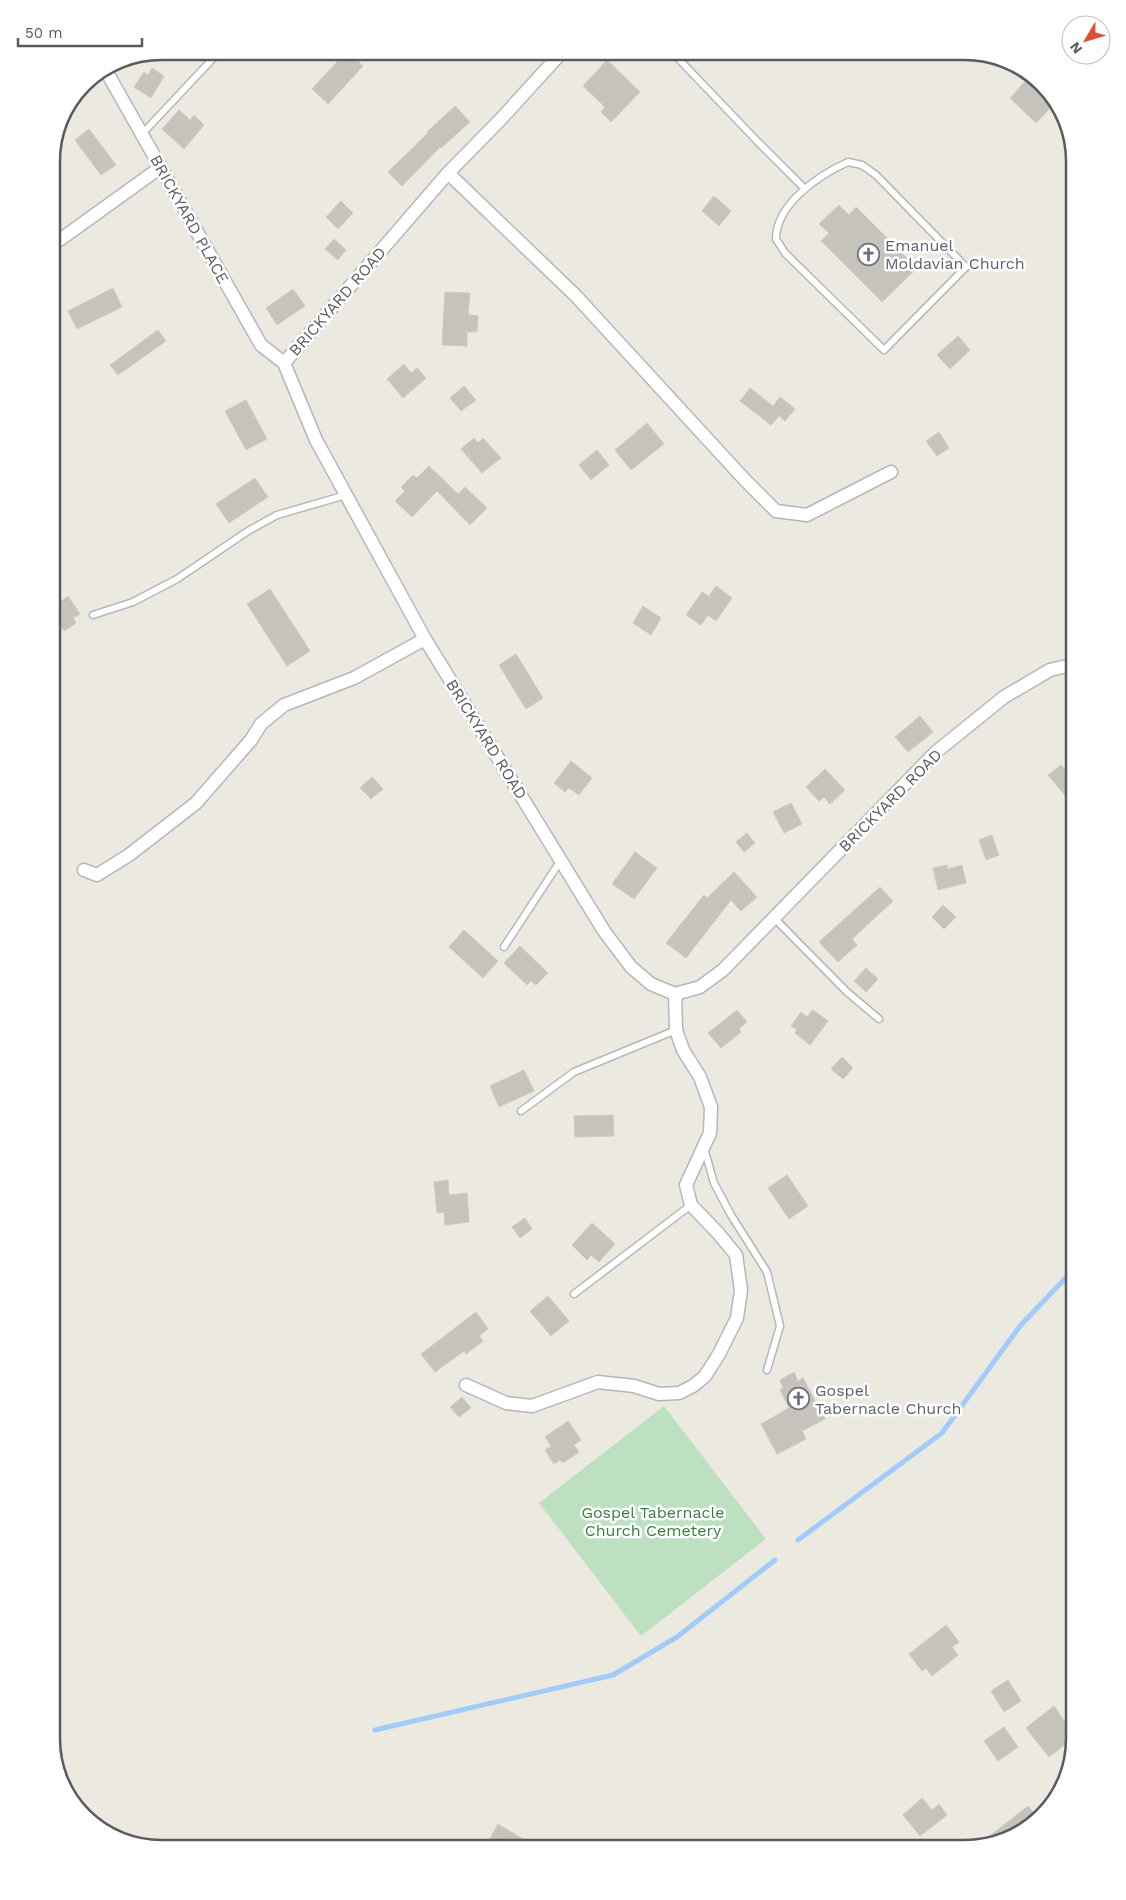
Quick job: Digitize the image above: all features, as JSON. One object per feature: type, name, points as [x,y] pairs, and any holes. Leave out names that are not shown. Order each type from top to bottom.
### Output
[{"type":"street","name":"BRICKYARD ROAD","points":[[555,60],[448,173],[284,363],[316,440],[425,639],[604,931],[631,967],[651,984],[675,994],[700,987],[723,970],[775,919],[936,752],[1004,697],[1050,670],[1066,666]]},
{"type":"street","name":"BRICKYARD PLACE","points":[[108,74],[261,346],[284,363]]},
{"type":"street","points":[[60,239],[161,167]]},
{"type":"street","points":[[448,173],[576,296],[744,479],[776,511],[807,515],[891,472]]},
{"type":"street","points":[[84,870],[97,875],[129,856],[171,824],[196,803],[251,740],[261,724],[284,705],[354,678],[425,639]]},
{"type":"street","points":[[466,1385],[506,1403],[532,1406],[598,1382],[634,1386],[659,1394],[678,1393],[693,1386],[705,1376],[719,1354],[737,1318],[741,1290],[736,1255],[691,1205],[686,1185],[710,1133],[711,1107],[700,1077],[682,1050],[676,1030],[675,994]]},
{"type":"lane","points":[[142,134],[212,60]]},
{"type":"lane","points":[[680,60],[805,188]]},
{"type":"lane","points":[[848,162],[862,165],[876,174],[966,267],[884,350],[778,244],[776,232],[778,224],[789,206],[805,188],[833,169],[848,162]]},
{"type":"lane","points":[[93,615],[133,602],[178,579],[248,531],[278,515],[346,495]]},
{"type":"lane","points":[[504,946],[561,860]]},
{"type":"lane","points":[[775,919],[848,992],[879,1019]]},
{"type":"lane","points":[[522,1111],[574,1072],[676,1030]]},
{"type":"lane","points":[[703,1146],[714,1183],[767,1272],[780,1326],[767,1370]]},
{"type":"lane","points":[[574,1294],[691,1205]]},
{"type":"green space","name":"Gospel Tabernacle Church Cemetery","points":[[664,1406],[766,1539],[641,1636],[539,1503]]},
{"type":"building","points":[[339,60],[357,60],[363,66],[328,104],[312,89]]},
{"type":"building","points":[[607,60],[640,92],[611,122],[601,112],[605,107],[583,86]]},
{"type":"building","points":[[152,68],[164,76],[151,98],[134,87],[144,72],[148,75]]},
{"type":"building","points":[[1026,81],[1041,94],[1051,108],[1036,123],[1010,98]]},
{"type":"building","points":[[455,106],[470,122],[440,147],[402,186],[388,172]]},
{"type":"building","points":[[179,110],[190,120],[194,115],[204,125],[184,149],[162,129]]},
{"type":"building","points":[[89,129],[116,165],[101,175],[75,140]]},
{"type":"building","points":[[714,196],[731,211],[719,226],[702,211]]},
{"type":"building","points":[[341,201],[353,213],[338,229],[326,217]]},
{"type":"building","name":"Emanuel Moldavian Church","points":[[839,205],[849,215],[856,207],[917,268],[882,302],[821,241],[829,233],[819,224]]},
{"type":"building","points":[[334,239],[346,250],[338,260],[325,249]]},
{"type":"building","points":[[113,288],[122,307],[77,329],[68,311]]},
{"type":"building","points":[[293,289],[305,306],[277,325],[266,308]]},
{"type":"building","points":[[445,292],[470,293],[468,315],[478,316],[477,332],[467,332],[467,346],[442,345]]},
{"type":"building","points":[[158,330],[166,341],[118,375],[110,365]]},
{"type":"building","points":[[958,336],[970,350],[950,369],[937,355]]},
{"type":"building","points":[[404,364],[411,373],[417,368],[426,378],[403,398],[387,379]]},
{"type":"building","points":[[464,386],[476,400],[461,411],[450,398]]},
{"type":"building","points":[[750,388],[773,406],[780,397],[795,409],[785,421],[779,416],[771,425],[740,401]]},
{"type":"building","points":[[246,400],[267,439],[246,450],[225,411]]},
{"type":"building","points":[[647,423],[664,444],[631,470],[615,450]]},
{"type":"building","points":[[939,432],[949,448],[937,456],[926,441]]},
{"type":"building","points":[[474,438],[478,443],[483,438],[501,458],[482,473],[461,449]]},
{"type":"building","points":[[597,450],[609,465],[591,480],[579,465]]},
{"type":"building","points":[[429,466],[458,494],[465,487],[487,508],[470,525],[437,491],[412,517],[395,501],[405,491],[401,487],[413,475],[417,478]]},
{"type":"building","points":[[255,478],[268,497],[229,523],[216,504]]},
{"type":"building","points":[[716,586],[732,598],[716,621],[708,615],[701,625],[686,615],[702,592],[709,596]]},
{"type":"building","points":[[270,589],[310,651],[287,666],[247,604]]},
{"type":"building","points":[[68,596],[80,614],[73,618],[76,623],[64,631],[61,626],[60,598],[62,601]]},
{"type":"building","points":[[643,606],[661,618],[651,635],[633,623]]},
{"type":"building","points":[[516,654],[543,698],[526,709],[499,665]]},
{"type":"building","points":[[920,716],[933,732],[908,752],[895,737]]},
{"type":"building","points":[[571,761],[592,778],[579,795],[569,788],[565,792],[554,783]]},
{"type":"building","points":[[1061,765],[1066,771],[1066,796],[1048,775]]},
{"type":"building","points":[[825,769],[845,790],[830,804],[824,797],[819,801],[806,787]]},
{"type":"building","points":[[372,777],[383,789],[371,799],[360,788]]},
{"type":"building","points":[[791,803],[802,824],[784,833],[773,812]]},
{"type":"building","points":[[747,833],[755,843],[744,852],[736,842]]},
{"type":"building","points":[[992,835],[999,855],[986,860],[979,840]]},
{"type":"building","points":[[635,852],[657,868],[634,899],[612,884]]},
{"type":"building","points":[[947,865],[948,869],[962,865],[966,883],[938,890],[933,868]]},
{"type":"building","points":[[734,872],[757,897],[741,911],[731,900],[686,958],[666,943],[704,895],[707,898]]},
{"type":"building","points":[[880,887],[893,901],[852,939],[857,945],[838,962],[819,942]]},
{"type":"building","points":[[943,905],[956,917],[944,929],[932,917]]},
{"type":"building","points":[[464,930],[498,961],[483,978],[449,947]]},
{"type":"building","points":[[520,946],[548,973],[536,985],[531,981],[527,985],[504,963]]},
{"type":"building","points":[[866,968],[878,979],[866,992],[854,981]]},
{"type":"building","points":[[737,1010],[747,1022],[739,1029],[741,1032],[721,1048],[708,1033]]},
{"type":"building","points":[[813,1010],[828,1021],[810,1045],[795,1033],[797,1030],[791,1026],[801,1012],[807,1017]]},
{"type":"building","points":[[842,1057],[853,1068],[843,1079],[831,1069]]},
{"type":"building","points":[[524,1070],[534,1091],[499,1107],[490,1086]]},
{"type":"building","points":[[613,1115],[614,1136],[575,1137],[574,1116]]},
{"type":"building","points":[[787,1175],[808,1206],[789,1219],[768,1188]]},
{"type":"building","points":[[448,1180],[449,1195],[467,1193],[469,1222],[445,1225],[444,1212],[437,1213],[434,1182]]},
{"type":"building","points":[[525,1218],[532,1229],[520,1238],[512,1227]]},
{"type":"building","points":[[592,1223],[615,1244],[599,1262],[591,1255],[587,1260],[572,1245]]},
{"type":"building","points":[[548,1296],[569,1321],[551,1336],[530,1311]]},
{"type":"building","points":[[476,1312],[488,1329],[479,1336],[483,1341],[466,1354],[464,1351],[435,1372],[421,1354]]},
{"type":"building","points":[[794,1372],[798,1381],[803,1378],[825,1419],[802,1431],[806,1439],[777,1454],[761,1424],[789,1408],[780,1390],[783,1388],[780,1380]]},
{"type":"building","points":[[462,1397],[471,1408],[459,1417],[450,1407]]},
{"type":"building","points":[[568,1421],[581,1440],[574,1445],[579,1452],[563,1463],[560,1460],[554,1464],[545,1450],[551,1446],[545,1437]]},
{"type":"building","points":[[946,1625],[959,1642],[952,1647],[958,1655],[932,1676],[926,1668],[922,1671],[909,1654]]},
{"type":"building","points":[[1008,1680],[1021,1701],[1004,1712],[991,1691]]},
{"type":"building","points":[[1054,1706],[1066,1724],[1066,1744],[1049,1757],[1026,1728]]},
{"type":"building","points":[[1004,1727],[1018,1747],[998,1761],[984,1741]]},
{"type":"building","points":[[922,1798],[932,1810],[939,1804],[947,1815],[920,1836],[903,1815]]},
{"type":"building","points":[[1028,1806],[1034,1813],[1010,1830],[988,1838]]},
{"type":"building","points":[[498,1824],[525,1840],[489,1840]]},
{"type":"waterway","points":[[798,1540],[942,1433],[1020,1326],[1066,1277]]},
{"type":"waterway","points":[[375,1730],[613,1675],[677,1637],[775,1560]]},
{"type":"place","name":"Emanuel Moldavian Church","points":[[869,254]]},
{"type":"place","name":"Gospel Tabernacle Church","points":[[799,1399]]}]
